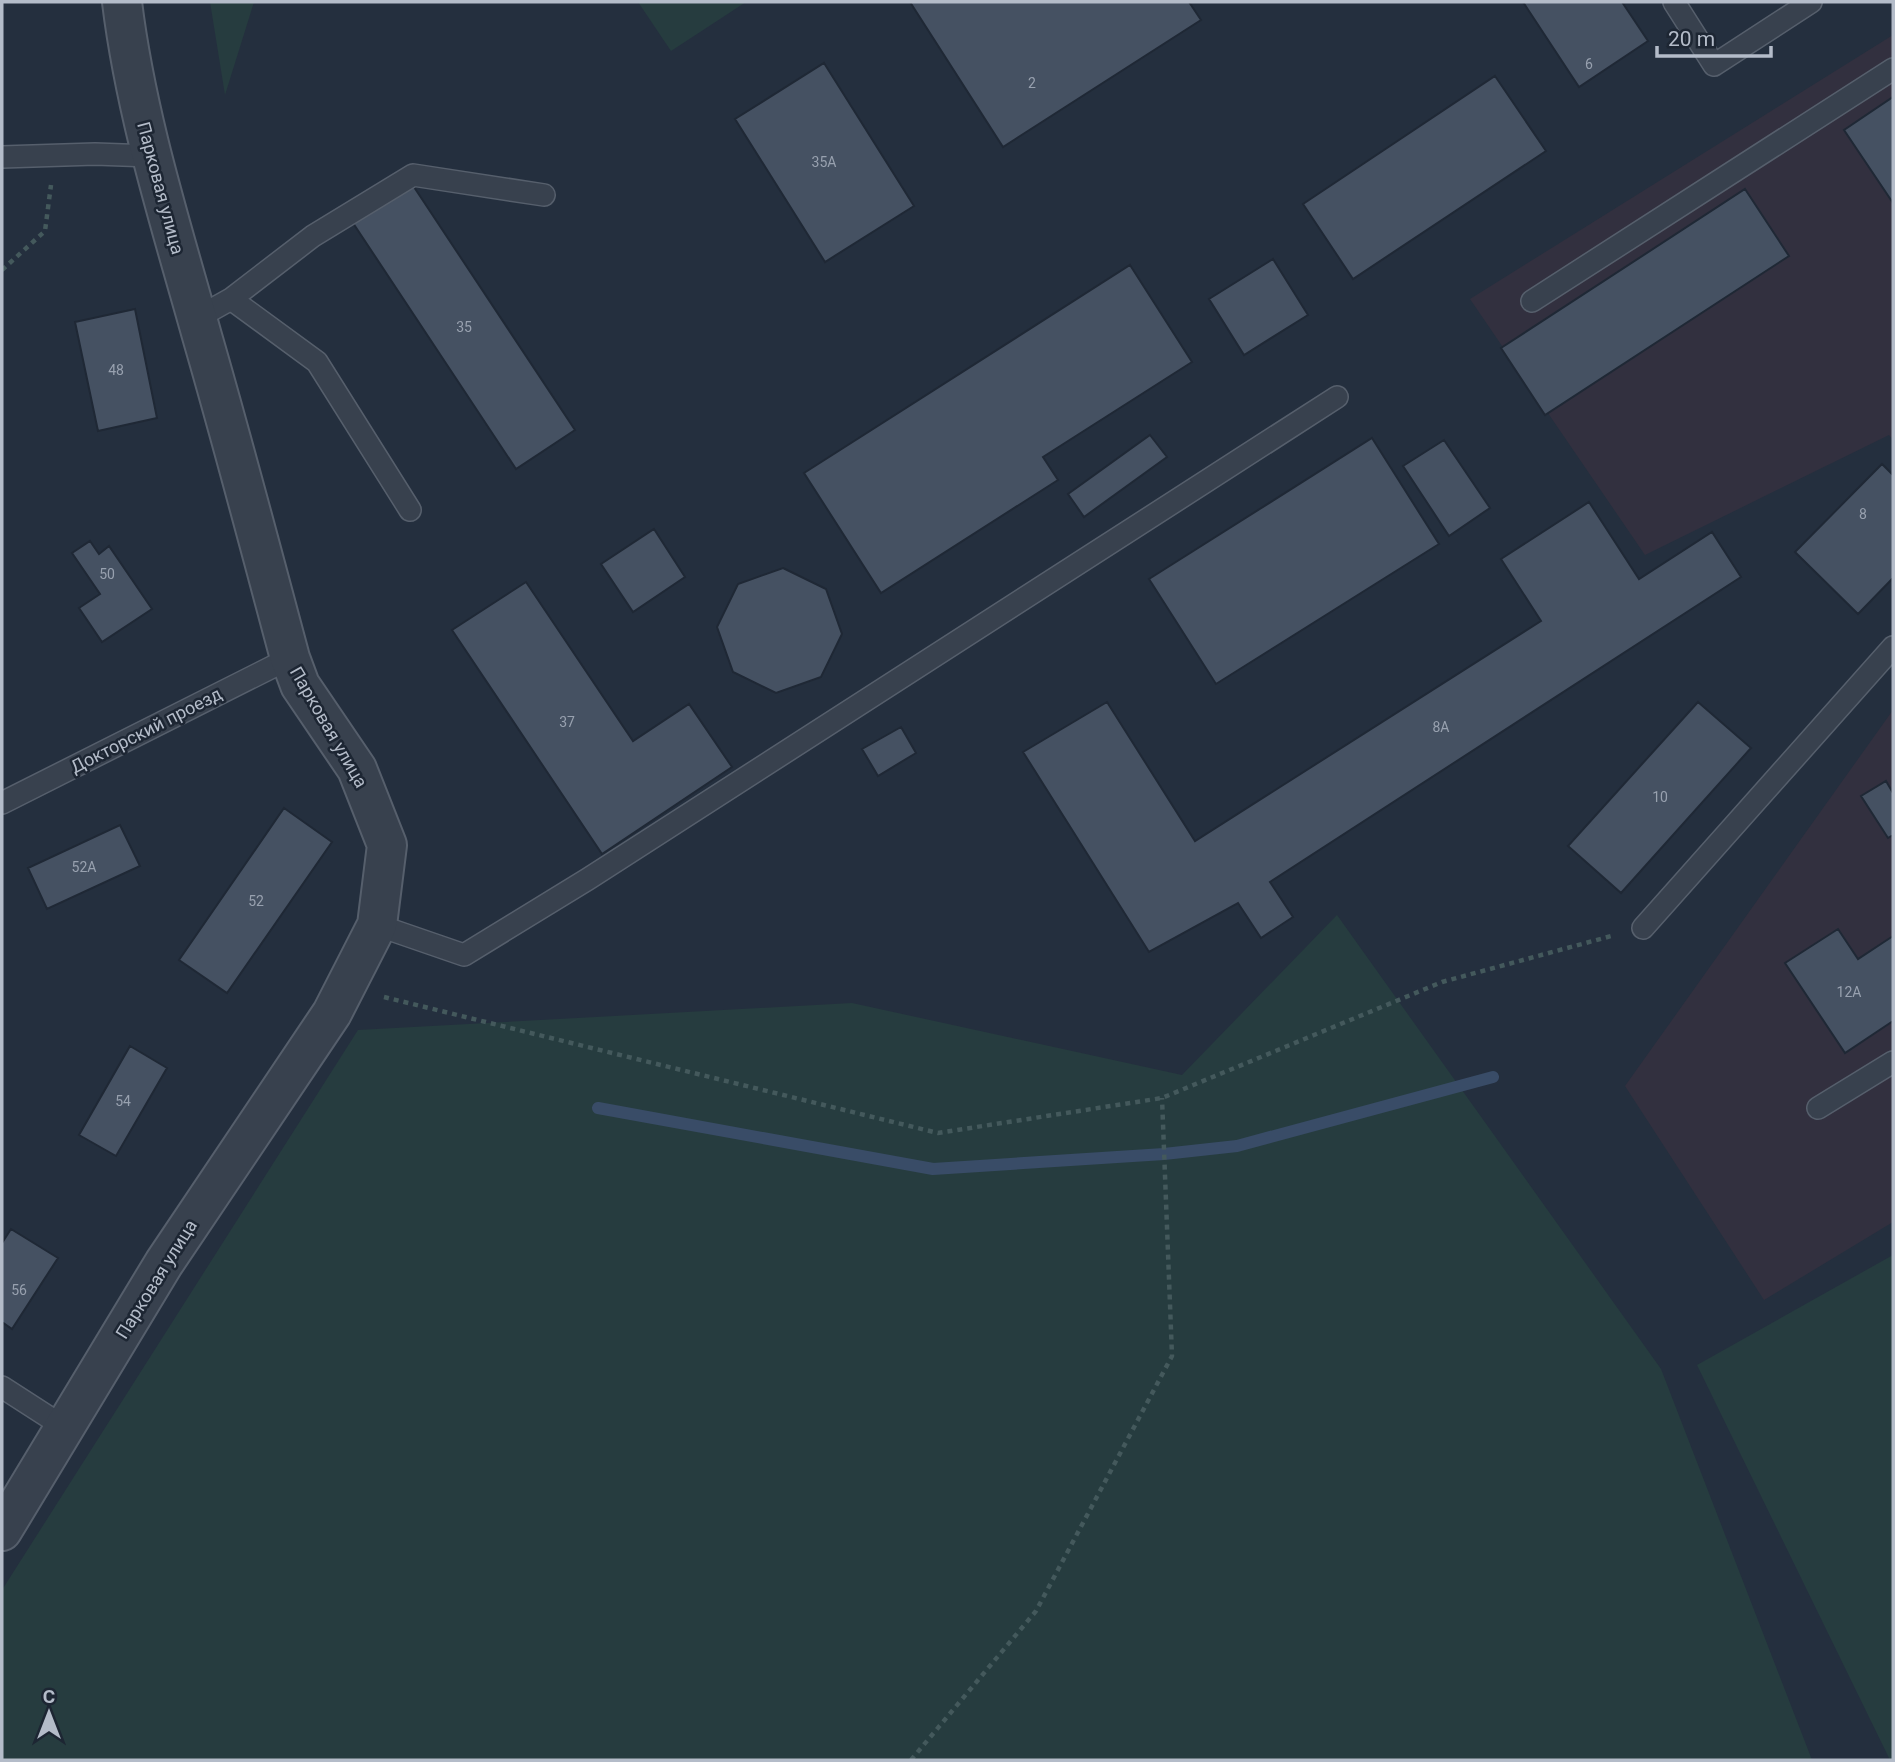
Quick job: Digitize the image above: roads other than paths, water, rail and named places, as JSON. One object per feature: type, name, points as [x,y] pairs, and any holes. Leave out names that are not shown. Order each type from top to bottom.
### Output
[{"type":"street","name":"Парковая улица","points":[[2,1531],[164,1263],[332,1013],[377,925],[387,845],[357,769],[300,685],[290,658],[151,156],[129,60],[122,2]]},
{"type":"lane","points":[[1674,2],[1714,65],[1811,2]]},
{"type":"lane","points":[[1532,301],[1893,69]]},
{"type":"lane","points":[[2,158],[151,156]]},
{"type":"lane","points":[[197,318],[231,299],[313,236],[414,175],[544,195]]},
{"type":"lane","points":[[231,299],[317,362],[410,510]]},
{"type":"lane","points":[[377,925],[464,955],[588,879],[1336,397]]},
{"type":"lane","points":[[1643,928],[1893,647]]},
{"type":"lane","name":"Докторский проезд","points":[[2,803],[290,658]]},
{"type":"lane","points":[[1818,1108],[1893,1062]]},
{"type":"lane","points":[[2,1387],[64,1427]]},
{"type":"waterway","points":[[598,1108],[933,1169],[1164,1154],[1237,1146],[1493,1077]]}]
